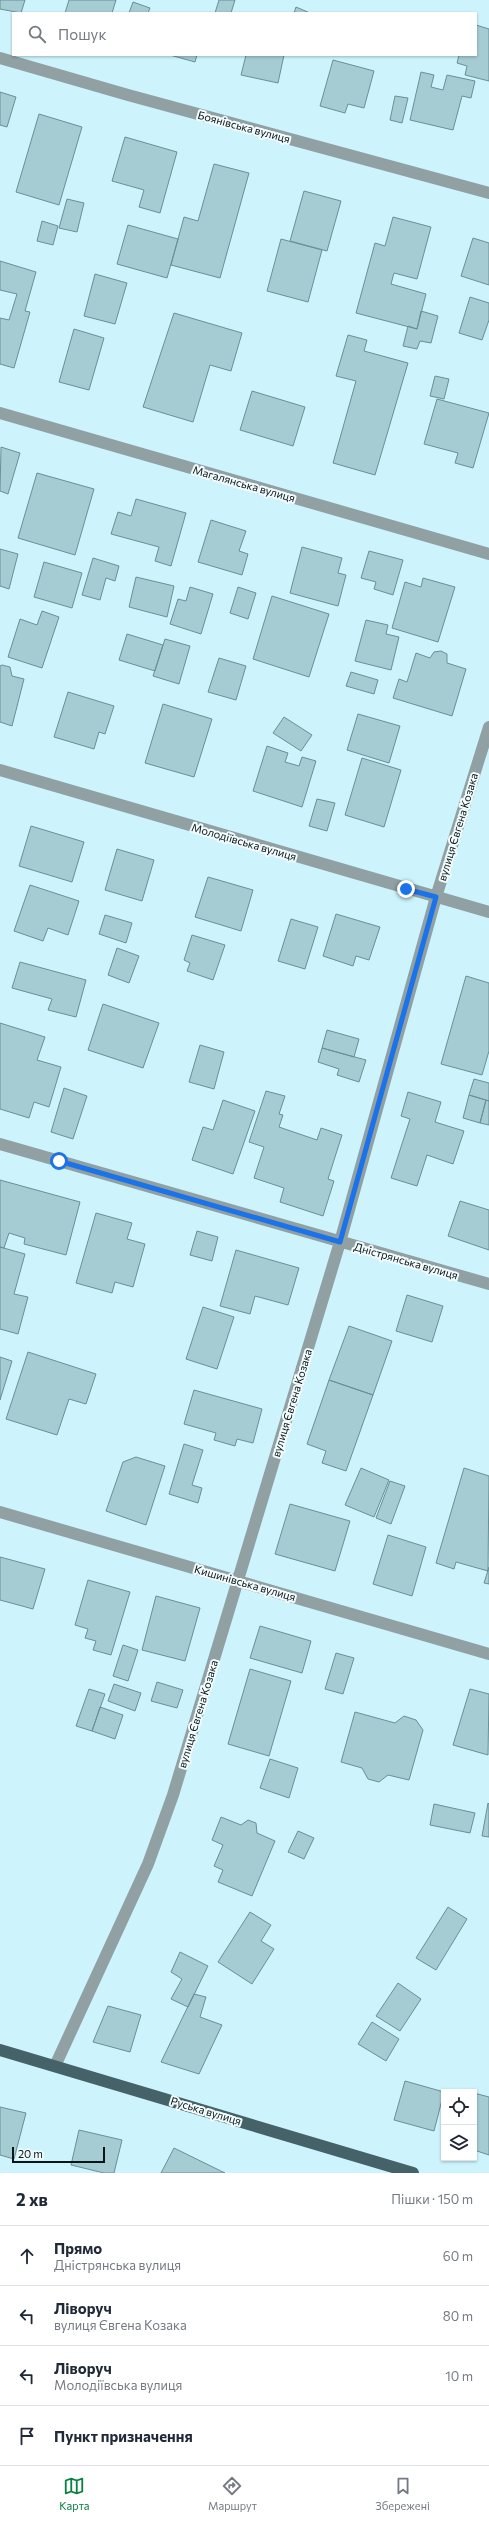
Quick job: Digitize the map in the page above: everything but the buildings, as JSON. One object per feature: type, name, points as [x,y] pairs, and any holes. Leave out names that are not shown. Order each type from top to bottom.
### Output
[{"type":"main road","name":"Руська вулиця","points":[[0,2050],[413,2173]]},
{"type":"street","name":"Боянівська вулиця","points":[[0,58],[128,95],[489,193]]},
{"type":"street","name":"Магалянська вулиця","points":[[0,413],[489,554]]},
{"type":"street","name":"вулиця Євгена Козака","points":[[55,2066],[148,1864],[173,1795],[239,1581],[340,1242],[436,897],[489,727]]},
{"type":"street","name":"Молодіївська вулиця","points":[[0,770],[489,912]]},
{"type":"street","name":"Дністрянська вулиця","points":[[0,1144],[489,1284]]},
{"type":"street","name":"Кишинівська вулиця","points":[[0,1512],[489,1654]]},
{"type":"route","points":[[59,1161],[340,1242],[436,897],[406,889]]}]
